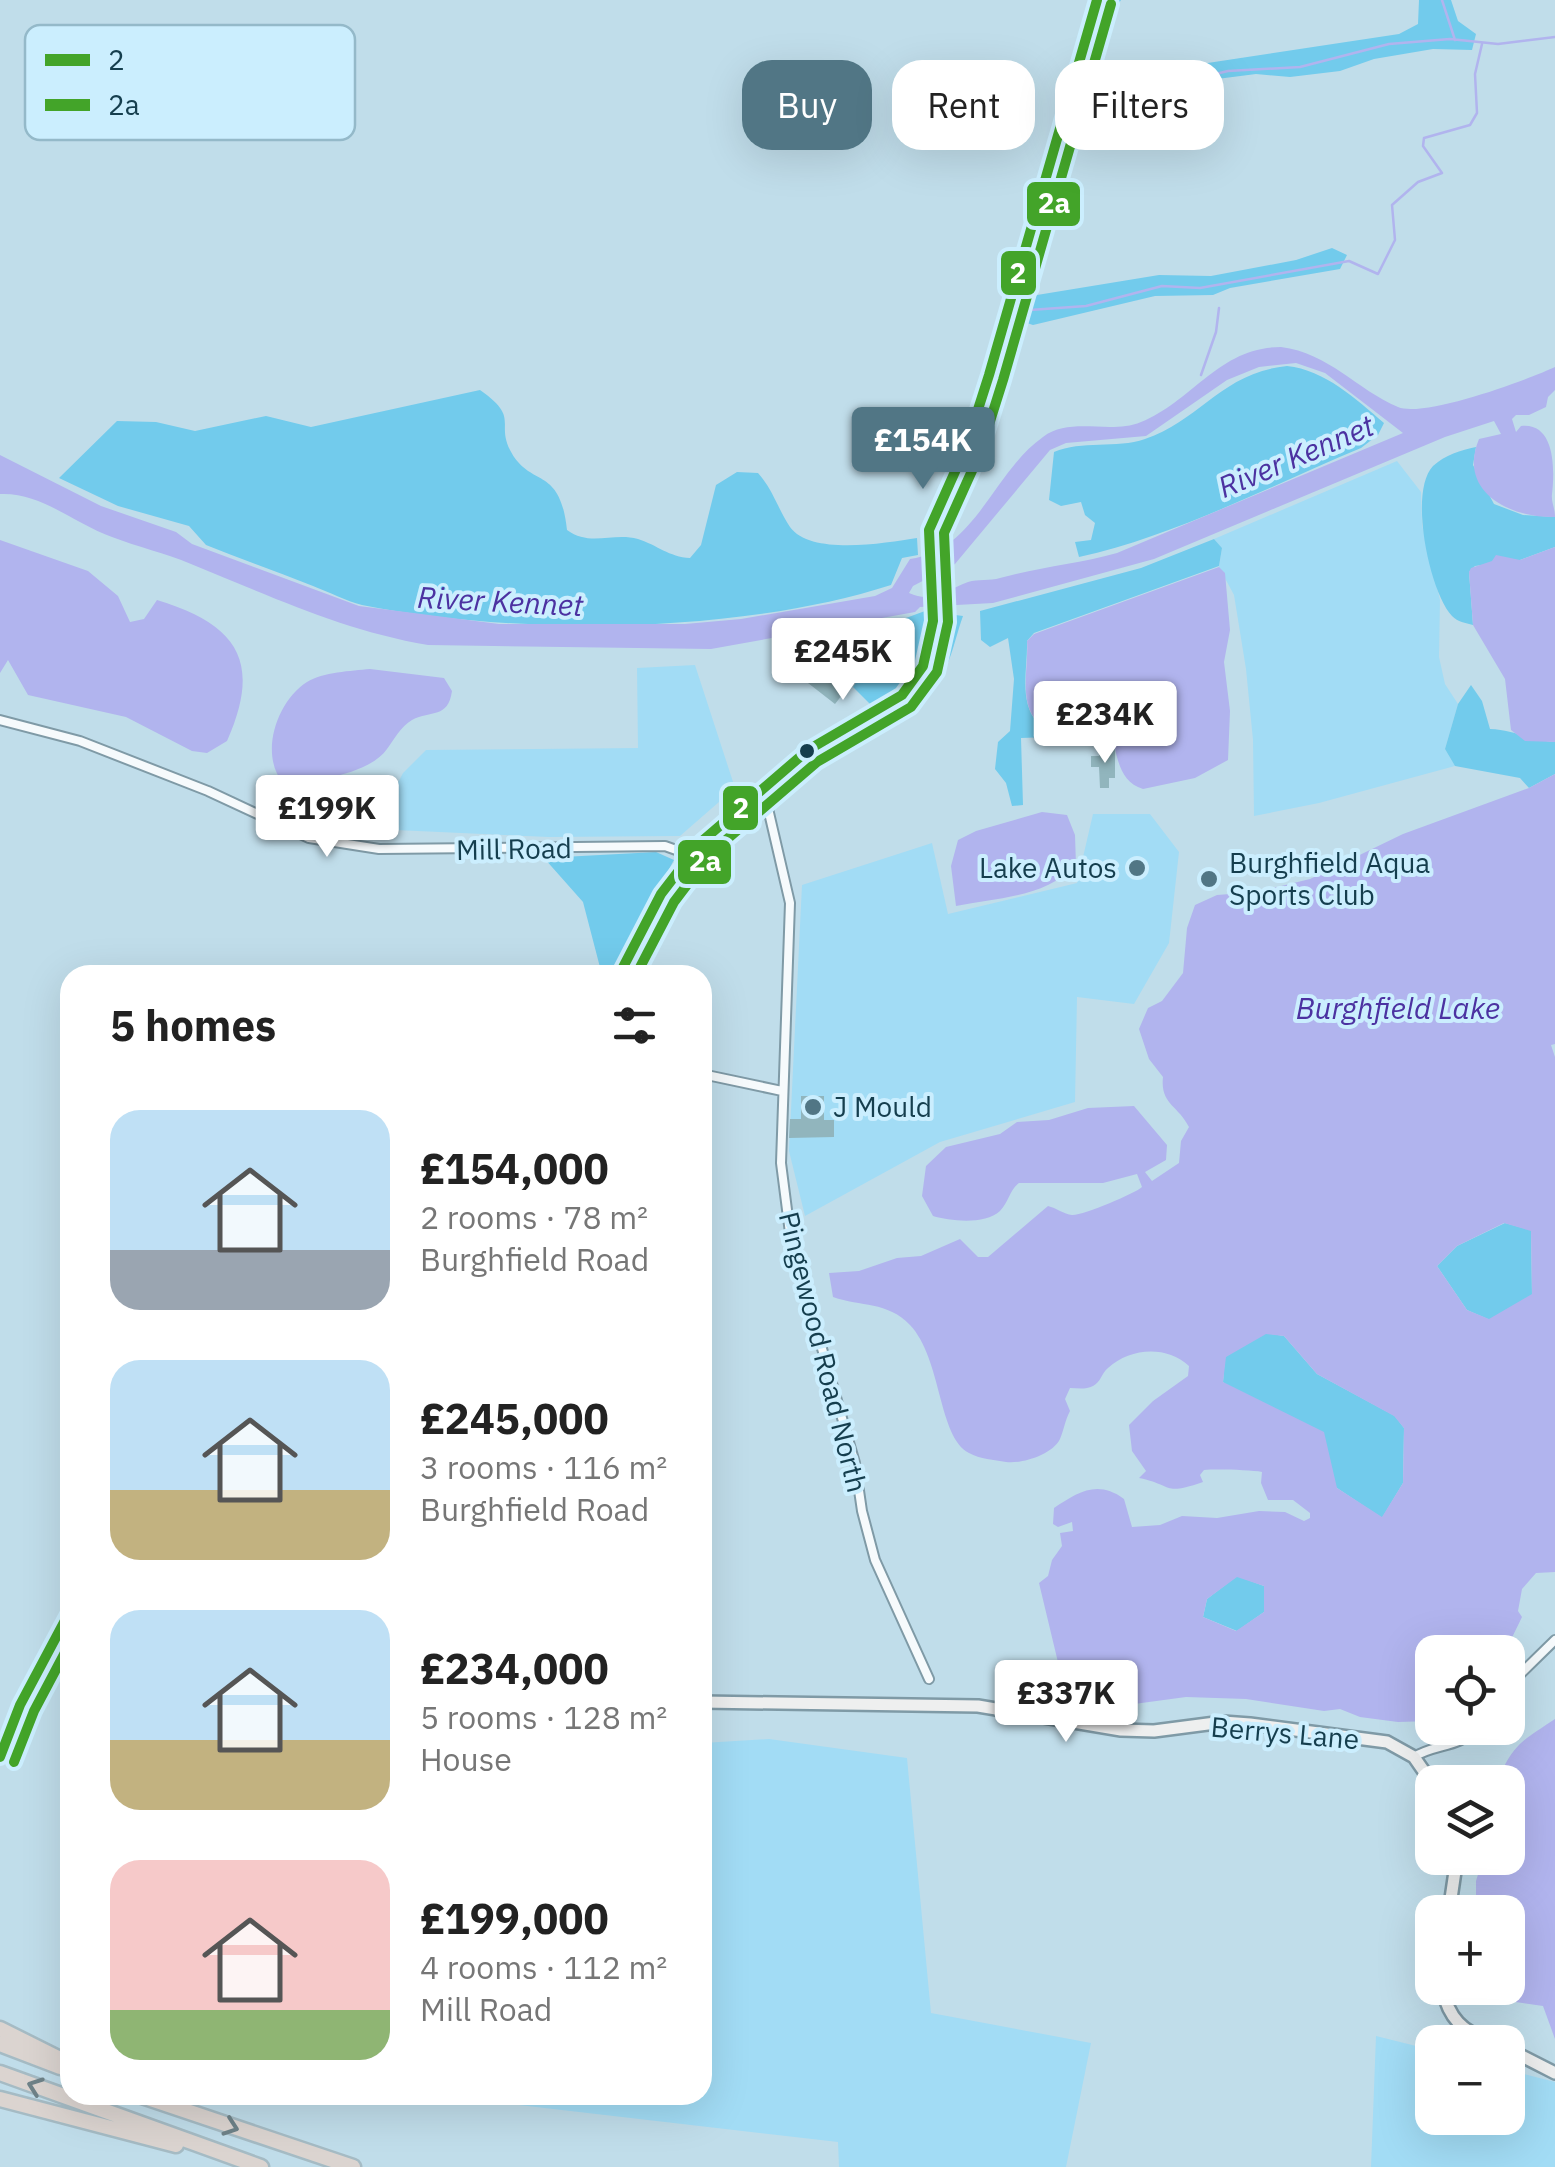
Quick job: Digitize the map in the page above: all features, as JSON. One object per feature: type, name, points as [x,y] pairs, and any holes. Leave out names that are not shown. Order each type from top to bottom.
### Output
[{"type":"highway","points":[[0,2030],[60,2062]]},
{"type":"highway","points":[[0,2044],[60,2064]]},
{"type":"highway","points":[[0,2073],[60,2095]]},
{"type":"highway","points":[[0,2099],[131,2136],[226,2156]]},
{"type":"highway","points":[[87,2105],[261,2167]]},
{"type":"highway","points":[[169,2105],[353,2167]]},
{"type":"street","points":[[624,965],[649,913],[690,855],[763,786],[824,738],[910,688],[923,666],[933,621],[929,530],[966,447],[990,375],[1097,0]]},
{"type":"street","name":"Mill Road","points":[[0,720],[117,756],[208,791],[309,838],[396,850],[665,846],[690,855]]},
{"type":"street","name":"Pingewood Road North","points":[[763,786],[790,902],[780,1163],[791,1241],[855,1463],[862,1510],[876,1560],[921,1673],[929,1679]]},
{"type":"street","points":[[712,1076],[782,1091]]},
{"type":"street","points":[[0,1757],[20,1705],[60,1629]]},
{"type":"street","points":[[1525,1669],[1555,1640]]},
{"type":"street","name":"Berrys Lane","points":[[712,1702],[978,1706],[1120,1730],[1154,1731],[1223,1722],[1250,1724],[1387,1742],[1414,1757]]},
{"type":"street","points":[[1420,1765],[1414,1757],[1445,1745]]},
{"type":"street","points":[[1525,2057],[1555,2072]]},
{"type":"shaded area","points":[[1103,0],[1121,0],[1104,41],[1102,60],[1086,60]]},
{"type":"shaded area","points":[[1419,0],[1451,0],[1458,21],[1476,34],[1472,50],[1433,49],[1374,59],[1340,71],[1290,77],[1256,74],[1224,78],[1224,61],[1399,34],[1418,24]]},
{"type":"shaded area","points":[[1060,150],[1069,150],[1048,240],[1033,279],[1037,295],[1159,275],[1211,276],[1296,260],[1332,248],[1347,255],[1340,269],[1230,288],[1213,295],[1155,296],[1033,325],[1011,318]]},
{"type":"shaded area","points":[[1287,366],[1314,373],[1351,395],[1384,423],[1378,435],[1361,448],[1222,509],[1151,536],[1079,557],[1075,542],[1091,540],[1095,523],[1085,515],[1081,502],[1061,506],[1049,500],[1054,452],[1145,439],[1182,421],[1245,378]]},
{"type":"shaded area","points":[[480,390],[500,407],[510,450],[526,470],[558,495],[567,530],[576,535],[638,539],[690,558],[701,545],[716,485],[737,472],[758,473],[790,527],[800,536],[831,545],[917,538],[918,555],[902,558],[891,585],[766,613],[628,625],[490,622],[356,603],[206,545],[189,526],[118,506],[59,478],[117,421],[156,422],[195,431],[266,416],[311,427]]},
{"type":"shaded area","points":[[1476,447],[1473,465],[1494,504],[1523,515],[1555,517],[1555,547],[1520,560],[1475,566],[1469,572],[1473,625],[1452,616],[1436,587],[1425,542],[1422,497],[1433,466]]},
{"type":"shaded area","points":[[1397,461],[1421,492],[1422,525],[1440,600],[1439,657],[1445,684],[1458,704],[1445,749],[1455,766],[1319,803],[1254,816],[1253,740],[1246,669],[1234,595],[1219,567],[1222,548],[1214,539]]},
{"type":"shaded area","points":[[1214,539],[1222,548],[1219,566],[1034,633],[1027,641],[1026,695],[1038,723],[1070,720],[1071,710],[1089,704],[1079,723],[1079,736],[1021,738],[1023,805],[1012,806],[1006,783],[995,769],[998,742],[1010,731],[1014,679],[1008,638],[990,647],[981,640],[980,611],[1141,568]]},
{"type":"shaded area","points":[[925,611],[963,616],[940,677],[933,686],[909,700],[871,705],[853,687],[857,681],[836,663],[839,658],[831,634],[895,622]]},
{"type":"shaded area","points":[[695,665],[735,788],[680,836],[549,837],[374,829],[403,773],[426,750],[638,748],[637,668]]},
{"type":"shaded area","points":[[1471,685],[1482,701],[1490,729],[1555,742],[1555,774],[1529,788],[1520,778],[1455,766],[1445,749],[1458,704]]},
{"type":"shaded area","points":[[1093,814],[1150,814],[1179,852],[1169,943],[1134,1004],[1077,997],[1075,1102],[940,1142],[805,1216],[789,1151],[802,885],[932,843],[948,914],[1077,883]]},
{"type":"shaded area","points":[[656,852],[674,860],[616,965],[599,965],[583,902],[544,858]]},
{"type":"shaded area","points":[[1505,1223],[1531,1230],[1532,1295],[1490,1320],[1467,1310],[1437,1266],[1457,1246]]},
{"type":"shaded area","points":[[1265,1333],[1284,1336],[1317,1374],[1395,1416],[1404,1428],[1403,1483],[1382,1518],[1337,1488],[1223,1382],[1225,1357]]},
{"type":"shaded area","points":[[1237,1576],[1264,1586],[1264,1612],[1237,1631],[1203,1617],[1207,1599]]},
{"type":"shaded area","points":[[769,1739],[907,1758],[931,2013],[1091,2043],[1066,2167],[839,2167],[838,2142],[519,2105],[712,2105],[712,1742]]},
{"type":"shaded area","points":[[1376,2036],[1415,2046],[1415,2135],[1525,2135],[1525,2074],[1555,2082],[1555,2167],[1371,2167]]},
{"type":"water","points":[[1281,347],[1314,356],[1383,400],[1411,409],[1476,396],[1555,367],[1555,390],[1546,407],[1512,419],[1516,432],[1521,426],[1532,427],[1547,439],[1555,517],[1505,507],[1482,487],[1475,474],[1474,458],[1479,439],[1501,434],[1494,421],[1445,437],[1154,559],[993,603],[920,607],[915,612],[711,649],[428,645],[337,622],[112,537],[43,503],[0,494],[0,455],[101,506],[359,606],[499,624],[685,624],[741,619],[875,596],[892,588],[910,559],[933,553],[968,526],[1010,470],[1043,437],[1078,426],[1117,427],[1141,422],[1223,365],[1259,349]],"holes":[[[1296,363],[1325,373],[1403,433],[1117,553],[972,581],[939,595],[909,593],[913,586],[955,564],[1050,450],[1066,443],[1146,436],[1227,380],[1259,367]]]},
{"type":"water","points":[[0,540],[88,571],[118,596],[130,622],[144,619],[157,600],[206,621],[223,634],[242,667],[238,713],[227,741],[207,753],[192,751],[126,717],[28,695],[8,660],[0,673]]},
{"type":"water","points":[[1555,547],[1555,742],[1525,741],[1511,730],[1505,679],[1473,625],[1469,572],[1496,555],[1520,560]]},
{"type":"water","points":[[1219,567],[1225,573],[1230,630],[1224,662],[1230,711],[1228,760],[1195,778],[1143,789],[1124,775],[1111,726],[1100,704],[1071,710],[1070,720],[1038,722],[1028,705],[1026,684],[1027,641],[1034,634]]},
{"type":"water","points":[[370,669],[444,678],[452,691],[450,700],[443,710],[408,723],[379,758],[368,765],[324,779],[283,783],[272,758],[272,743],[287,702],[314,679]]},
{"type":"water","name":"Burghfield Lake","points":[[1555,774],[1555,1044],[1551,1045],[1555,1057],[1555,1572],[1536,1573],[1522,1589],[1518,1611],[1522,1617],[1513,1635],[1415,1635],[1415,1722],[1246,1699],[1186,1697],[1112,1707],[1076,1699],[1076,1689],[1062,1679],[1039,1583],[1048,1576],[1052,1560],[1062,1546],[1060,1533],[1073,1531],[1072,1522],[1058,1527],[1053,1524],[1054,1508],[1079,1493],[1096,1489],[1124,1499],[1132,1527],[1160,1525],[1182,1516],[1217,1518],[1259,1511],[1285,1512],[1304,1521],[1310,1513],[1293,1500],[1268,1500],[1261,1483],[1262,1472],[1204,1470],[1200,1475],[1203,1482],[1174,1489],[1139,1478],[1146,1471],[1132,1451],[1129,1425],[1153,1401],[1188,1376],[1189,1366],[1159,1352],[1127,1356],[1108,1368],[1093,1386],[1070,1388],[1065,1399],[1070,1411],[1061,1436],[1044,1454],[1013,1462],[969,1453],[951,1431],[928,1357],[910,1325],[883,1308],[833,1297],[829,1273],[859,1271],[897,1258],[921,1256],[960,1239],[978,1257],[988,1257],[1048,1206],[1078,1214],[1142,1187],[1137,1174],[1103,1183],[1019,1183],[994,1215],[967,1221],[933,1216],[922,1196],[926,1166],[946,1147],[1000,1134],[1017,1122],[1049,1120],[1088,1108],[1134,1106],[1167,1145],[1166,1160],[1145,1172],[1152,1181],[1179,1163],[1181,1141],[1189,1127],[1167,1099],[1163,1077],[1149,1059],[1139,1029],[1148,1008],[1162,1001],[1183,973],[1187,928],[1195,905],[1217,895],[1256,892],[1310,879],[1403,834],[1529,788]],"holes":[[[1504,1223],[1531,1231],[1532,1294],[1489,1319],[1467,1310],[1437,1266],[1457,1246]],[[1266,1334],[1284,1336],[1317,1374],[1394,1416],[1404,1428],[1403,1483],[1382,1517],[1337,1488],[1324,1432],[1223,1382],[1226,1357]],[[1237,1577],[1264,1586],[1264,1612],[1236,1631],[1203,1617],[1207,1599]]]},
{"type":"water","points":[[1042,812],[1067,815],[1075,835],[1076,865],[1036,890],[956,906],[951,866],[958,840]]},
{"type":"water","points":[[1555,1719],[1555,2039],[1543,2006],[1525,2003],[1525,1895],[1476,1895],[1478,1875],[1525,1875],[1525,1765],[1505,1765],[1534,1733]]},
{"type":"building","points":[[815,656],[850,685],[835,704],[799,676]]},
{"type":"building","points":[[1099,749],[1115,749],[1115,778],[1109,778],[1109,788],[1100,788],[1099,767],[1091,767],[1091,756],[1099,756]]},
{"type":"building","name":"J Mould","points":[[801,1096],[824,1096],[824,1120],[834,1120],[834,1137],[789,1138],[790,1119],[801,1119]]},
{"type":"waterway","points":[[1442,0],[1455,40]]},
{"type":"waterway","points":[[1224,72],[1300,67],[1389,44],[1450,39],[1498,44],[1555,37]]},
{"type":"waterway","points":[[1030,310],[1086,306],[1162,286],[1200,288],[1349,261],[1378,274],[1395,240],[1392,205],[1418,182],[1442,173],[1423,146],[1424,138],[1470,125],[1477,113],[1475,74],[1482,44]]},
{"type":"waterway","points":[[1201,375],[1216,332],[1219,308]]},
{"type":"transit line","name":"2","points":[[624,965],[661,894],[701,842],[808,750],[902,695],[923,666],[933,621],[929,530],[966,447],[989,375],[1097,0]]},
{"type":"transit line","name":"2a","points":[[641,965],[674,902],[712,852],[817,762],[911,707],[937,672],[948,622],[944,533],[980,453],[1111,4]]},
{"type":"transit line","name":"2","points":[[0,1757],[20,1705],[60,1630]]},
{"type":"transit line","name":"2a","points":[[14,1762],[34,1711],[60,1662]]},
{"type":"place","name":"Lake Autos","points":[[1137,868]]},
{"type":"place","name":"Burghfield Aqua Sports Club","points":[[1209,879]]},
{"type":"place","name":"J Mould","points":[[813,1107]]},
{"type":"water label","name":"River Kennet","points":[[1296,457]]},
{"type":"water label","name":"River Kennet","points":[[500,602]]}]
